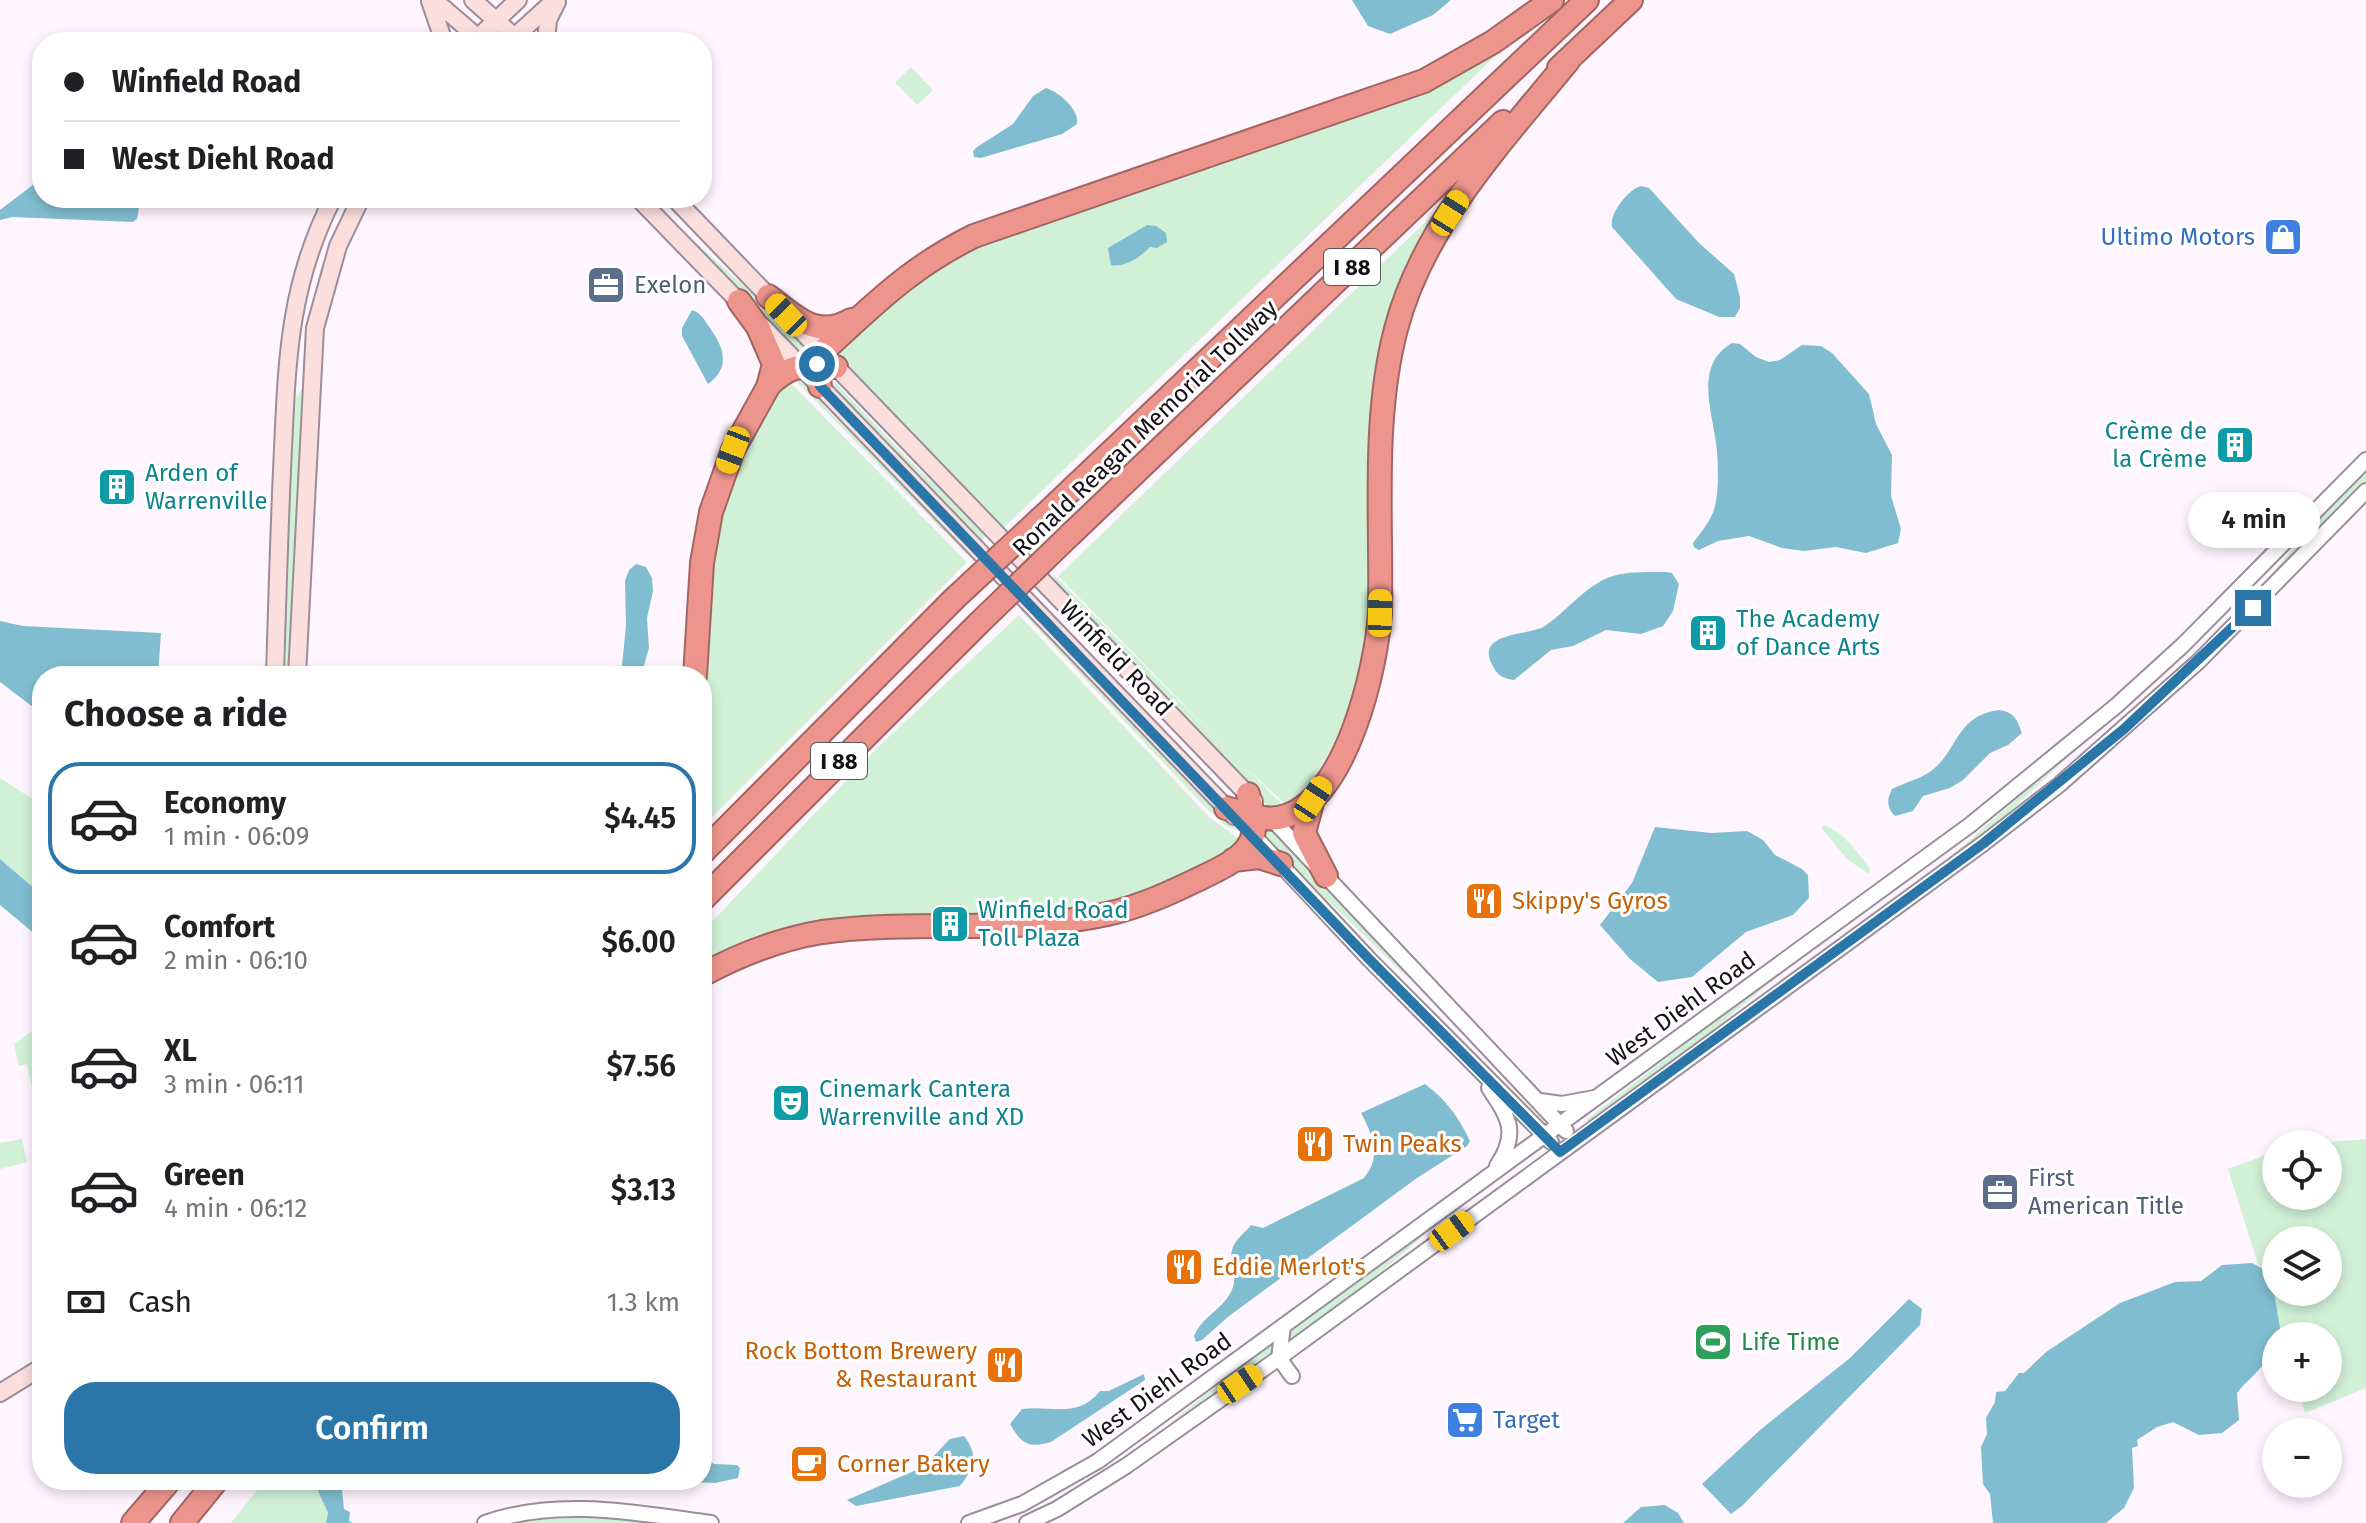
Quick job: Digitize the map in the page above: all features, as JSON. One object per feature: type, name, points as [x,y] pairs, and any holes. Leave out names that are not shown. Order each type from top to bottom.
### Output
[{"type":"highway","points":[[768,296],[804,322],[825,329],[840,326],[871,306],[922,264],[974,236],[1424,81],[1493,42],[1552,0]]},
{"type":"highway","name":"Ronald Reagan Memorial Tollway","points":[[712,843],[954,599],[1587,0]]},
{"type":"highway","name":"Ronald Reagan Memorial Tollway","points":[[712,890],[978,624],[1631,0]]},
{"type":"highway","points":[[1226,808],[1256,816],[1299,810],[1313,799],[1344,752],[1360,717],[1378,646],[1384,394],[1404,302],[1427,251],[1460,197],[1568,61]]},
{"type":"highway","points":[[696,666],[702,563],[711,512],[733,450],[768,387],[774,364],[758,327],[739,301]]},
{"type":"highway","points":[[768,387],[784,371],[819,367],[871,306]]},
{"type":"highway","points":[[1313,799],[1304,833],[1326,876]]},
{"type":"highway","points":[[712,971],[765,947],[820,933],[895,924],[1052,922],[1107,914],[1166,895],[1233,860],[1250,845],[1256,816]]},
{"type":"highway","points":[[1233,860],[1259,857],[1281,864]]},
{"type":"highway","points":[[133,1523],[161,1490]]},
{"type":"highway","points":[[182,1523],[209,1490]]},
{"type":"main road","points":[[432,0],[468,32]]},
{"type":"main road","points":[[432,0],[441,32]]},
{"type":"main road","points":[[473,0],[507,32]]},
{"type":"main road","points":[[486,32],[518,0]]},
{"type":"main road","points":[[523,32],[557,0]]},
{"type":"main road","points":[[547,32],[548,20],[557,0]]},
{"type":"main road","points":[[275,666],[290,331],[303,269],[328,208]]},
{"type":"main road","points":[[298,666],[315,328],[338,246],[356,208]]},
{"type":"main road","name":"Winfield Road","points":[[648,208],[739,301],[819,367],[1256,816]]},
{"type":"main road","name":"Winfield Road","points":[[684,208],[768,296],[819,367],[1226,808]]},
{"type":"main road","points":[[0,1393],[32,1373]]},
{"type":"street","name":"West Diehl Road","points":[[969,1523],[1022,1504],[1072,1478],[1970,825],[2074,742],[2183,645],[2366,460]]},
{"type":"street","name":"West Diehl Road","points":[[1027,1523],[1057,1509],[1126,1466],[1279,1358],[1760,1008],[2059,785],[2199,661],[2366,491]]},
{"type":"street","name":"Winfield Road","points":[[1256,816],[1281,864],[1560,1152]]},
{"type":"street","name":"Winfield Road","points":[[1256,816],[1326,876],[1540,1101],[1574,1141]]},
{"type":"street","points":[[1476,1067],[1509,1121],[1511,1135],[1507,1152],[1492,1174]]},
{"type":"street","points":[[1540,1101],[1562,1104],[1600,1096]]},
{"type":"street","points":[[1283,1326],[1279,1358],[1292,1376]]},
{"type":"street","points":[[485,1523],[544,1511],[591,1509],[711,1523]]},
{"type":"green space","points":[[1509,43],[1002,529],[836,357],[912,285],[966,251],[1102,199],[1409,97]]},
{"type":"green space","points":[[911,67],[933,90],[917,105],[895,83]]},
{"type":"green space","points":[[1442,206],[1412,262],[1367,632],[1357,679],[1331,749],[1305,790],[1289,807],[1244,766],[1058,576]]},
{"type":"green space","points":[[660,210],[785,323],[813,353],[810,356],[798,353]]},
{"type":"green space","points":[[796,370],[830,413],[874,452],[974,555],[970,558],[789,374]]},
{"type":"green space","points":[[785,377],[967,562],[712,817],[712,666],[704,666],[708,644],[707,621],[719,522],[738,461]]},
{"type":"green space","points":[[832,379],[909,460],[988,534],[980,542],[839,396]]},
{"type":"green space","points":[[304,386],[291,666],[286,666],[285,546],[292,403]]},
{"type":"green space","points":[[2366,468],[2366,485],[2236,616],[2335,499]]},
{"type":"green space","points":[[1055,576],[1287,809],[1272,811],[1050,581]]},
{"type":"green space","points":[[1024,607],[1241,832],[1226,826],[1205,807],[1020,610]]},
{"type":"green space","points":[[1019,615],[1210,818],[1245,843],[1164,887],[1112,904],[1044,913],[909,914],[841,919],[788,931],[712,960],[712,921],[881,744]]},
{"type":"green space","points":[[2092,734],[1981,839],[1929,875]]},
{"type":"green space","points":[[0,778],[32,799],[32,886],[0,859]]},
{"type":"green space","points":[[1823,825],[1849,843],[1870,868],[1869,874],[1847,859],[1822,829]]},
{"type":"green space","points":[[1266,829],[1273,830],[1411,977],[1409,979],[1264,839]]},
{"type":"green space","points":[[1777,974],[1658,1076],[1589,1122],[1587,1119]]},
{"type":"green space","points":[[32,1031],[32,1089],[27,1064],[19,1066],[14,1044]]},
{"type":"green space","points":[[22,1139],[27,1162],[0,1169],[0,1143]]},
{"type":"green space","points":[[2366,1139],[2366,1388],[2342,1398],[2342,1322],[2279,1322],[2276,1306],[2342,1306],[2342,1226],[2262,1226],[2262,1269],[2228,1169],[2262,1156],[2262,1210],[2342,1210],[2342,1141]]},
{"type":"green space","points":[[1431,1226],[1433,1228],[1343,1304],[1287,1344],[1287,1330]]},
{"type":"green space","points":[[1278,1337],[1278,1351],[1172,1424],[1171,1422]]},
{"type":"green space","points":[[2301,1402],[2332,1402],[2305,1413]]},
{"type":"green space","points":[[257,1490],[318,1490],[328,1513],[326,1523],[231,1523]]},
{"type":"green space","points":[[590,1515],[667,1523],[514,1523]]},
{"type":"water","points":[[1352,0],[1451,0],[1433,15],[1390,34],[1368,26]]},
{"type":"water","points":[[1046,88],[1068,102],[1077,124],[1062,134],[981,158],[974,157],[973,151],[977,147],[1013,124],[1033,96]]},
{"type":"water","points":[[32,186],[32,208],[139,208],[137,219],[133,222],[12,217],[0,220],[0,210]]},
{"type":"water","points":[[1641,186],[1649,188],[1699,243],[1734,274],[1740,297],[1740,308],[1735,317],[1719,317],[1676,299],[1612,227],[1621,202]]},
{"type":"water","points":[[1147,225],[1156,226],[1166,233],[1167,242],[1157,248],[1150,247],[1127,263],[1111,265],[1108,248]]},
{"type":"water","points":[[692,310],[702,317],[722,350],[720,371],[708,384],[682,336],[682,328]]},
{"type":"water","points":[[1732,343],[1740,344],[1756,357],[1769,362],[1780,360],[1802,345],[1821,346],[1832,353],[1869,394],[1876,424],[1892,455],[1891,496],[1901,529],[1898,543],[1866,553],[1836,547],[1804,551],[1782,548],[1749,536],[1718,541],[1699,550],[1694,547],[1693,543],[1711,516],[1717,493],[1717,451],[1708,392],[1709,378],[1712,365]]},
{"type":"water","points":[[636,564],[646,567],[652,578],[653,591],[647,618],[649,648],[644,666],[622,666],[626,625],[625,581],[629,570]]},
{"type":"water","points":[[1637,572],[1672,573],[1679,584],[1673,611],[1663,626],[1641,634],[1606,630],[1573,646],[1551,650],[1514,680],[1502,677],[1494,668],[1489,656],[1490,647],[1496,641],[1545,626],[1601,581]]},
{"type":"water","points":[[0,621],[23,626],[161,633],[159,666],[32,666],[32,706],[0,682]]},
{"type":"water","points":[[1999,710],[2014,717],[2022,733],[2008,745],[1990,753],[1963,780],[1950,788],[1923,796],[1913,811],[1895,816],[1888,803],[1892,789],[1931,771],[1966,726],[1985,713]]},
{"type":"water","points":[[1655,827],[1711,833],[1747,831],[1763,840],[1775,855],[1808,875],[1809,898],[1793,915],[1746,932],[1692,977],[1658,982],[1630,959],[1600,925],[1632,883]]},
{"type":"water","points":[[0,859],[32,886],[32,932],[0,905]]},
{"type":"water","points":[[1425,1084],[1456,1116],[1470,1141],[1467,1146],[1417,1178],[1196,1342],[1194,1336],[1202,1323],[1225,1301],[1233,1287],[1231,1254],[1240,1236],[1251,1225],[1263,1228],[1364,1178],[1373,1162],[1374,1146],[1361,1113]]},
{"type":"water","points":[[2252,1263],[2262,1268],[2262,1306],[2276,1306],[2279,1322],[2262,1322],[2262,1366],[2237,1393],[2239,1420],[2222,1433],[2199,1435],[2173,1422],[2157,1427],[2137,1440],[2138,1446],[2132,1448],[2134,1488],[2124,1508],[2106,1523],[1993,1523],[1990,1494],[1983,1484],[1981,1447],[1987,1434],[1986,1418],[1995,1402],[1996,1392],[2005,1391],[2019,1373],[2024,1373],[2046,1352],[2120,1303],[2175,1282],[2201,1281],[2222,1265]]},
{"type":"water","points":[[1909,1299],[1922,1309],[1920,1325],[1731,1514],[1702,1484],[1760,1430],[1850,1358]]},
{"type":"water","points":[[1144,1374],[1145,1380],[1051,1442],[1026,1443],[1010,1424],[1022,1409],[1073,1408],[1092,1400],[1100,1391],[1109,1391]]},
{"type":"water","points":[[964,1436],[972,1449],[973,1461],[960,1486],[856,1506],[847,1500],[923,1467],[950,1439]]},
{"type":"water","points":[[712,1463],[737,1465],[740,1468],[738,1478],[712,1483]]},
{"type":"water","points":[[318,1490],[342,1490],[344,1509],[350,1512],[349,1521],[353,1523],[326,1523],[328,1513]]},
{"type":"water","points":[[1665,1505],[1678,1513],[1684,1523],[1623,1523],[1641,1507]]},
{"type":"place","name":"Ultimo Motors","points":[[2283,237]]},
{"type":"place","name":"Exelon","points":[[606,285]]},
{"type":"place","name":"Crème de la Crème","points":[[2235,445]]},
{"type":"place","name":"Arden of Warrenville","points":[[117,487]]},
{"type":"place","name":"The Academy of Dance Arts","points":[[1708,633]]},
{"type":"place","name":"Skippy's Gyros","points":[[1484,901]]},
{"type":"place","name":"Winfield Road Toll Plaza","points":[[950,924]]},
{"type":"place","name":"Cinemark Cantera Warrenville and XD","points":[[791,1103]]},
{"type":"place","name":"Twin Peaks","points":[[1315,1144]]},
{"type":"place","name":"First American Title","points":[[2000,1192]]},
{"type":"place","name":"Eddie Merlot's","points":[[1184,1267]]},
{"type":"place","name":"Life Time","points":[[1713,1342]]},
{"type":"place","name":"Rock Bottom Brewery & Restaurant","points":[[1005,1365]]},
{"type":"place","name":"Target","points":[[1465,1420]]},
{"type":"place","name":"Corner Bakery","points":[[809,1464]]},
{"type":"route","points":[[817,364],[820,386],[1369,959],[1560,1152],[1760,1008],[2059,785],[2199,661],[2253,608]]}]
